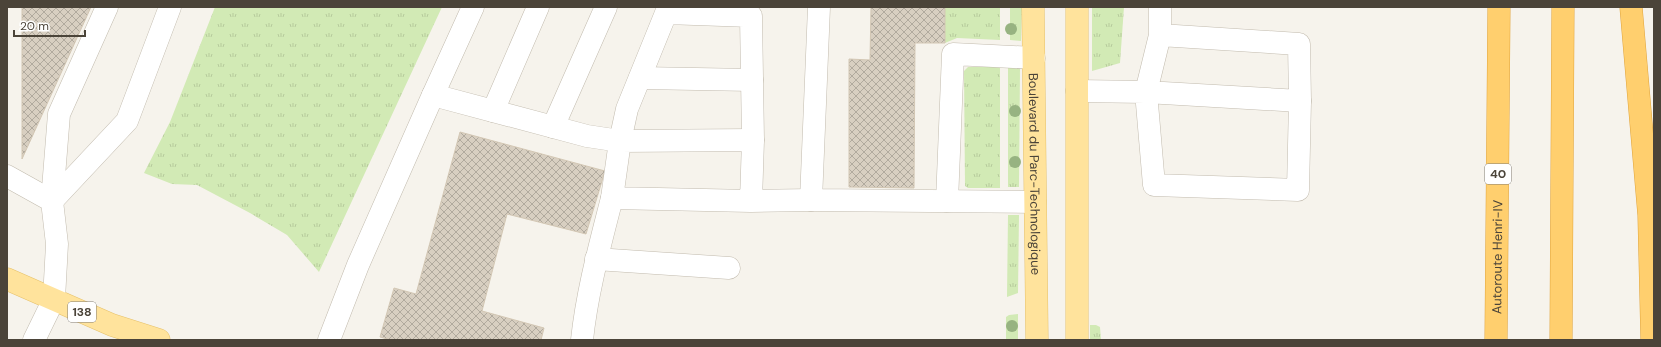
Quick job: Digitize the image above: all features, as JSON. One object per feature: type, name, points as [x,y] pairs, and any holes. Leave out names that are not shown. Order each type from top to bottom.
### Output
[{"type":"highway","name":"Autoroute Henri-IV","points":[[1496,340],[1499,7]]},
{"type":"highway","points":[[1561,340],[1563,7]]},
{"type":"highway","points":[[1631,7],[1649,216],[1652,340]]},
{"type":"main road","name":"Boulevard du Parc-Technologique","points":[[1033,7],[1037,340]]},
{"type":"main road","points":[[1076,340],[1077,7]]},
{"type":"main road","name":"138","points":[[7,279],[112,325],[159,340]]},
{"type":"lane","points":[[34,340],[54,299],[58,244],[52,201],[59,114],[107,7]]},
{"type":"lane","points":[[52,201],[127,121],[170,7]]},
{"type":"lane","points":[[329,340],[358,265],[473,7]]},
{"type":"lane","points":[[493,111],[538,7]]},
{"type":"lane","points":[[553,127],[606,7]]},
{"type":"lane","points":[[811,200],[819,7]]},
{"type":"lane","points":[[1160,7],[1160,35],[1146,92],[1154,185],[1298,190],[1300,44],[1160,35]]},
{"type":"lane","points":[[582,340],[585,314],[596,259],[612,198],[620,141],[627,109],[666,13],[751,16],[753,140],[751,201]]},
{"type":"lane","points":[[947,201],[953,54],[1034,58]]},
{"type":"lane","points":[[640,78],[752,80]]},
{"type":"lane","points":[[1077,91],[1146,92],[1300,102]]},
{"type":"lane","points":[[433,95],[587,136],[620,141],[753,140]]},
{"type":"lane","points":[[7,176],[52,201]]},
{"type":"lane","points":[[612,198],[751,201],[811,200],[1035,202]]},
{"type":"lane","points":[[596,259],[729,268]]},
{"type":"green space","points":[[215,7],[442,7],[319,272],[287,235],[250,213],[197,185],[172,184],[144,173],[170,122]]},
{"type":"green space","points":[[945,7],[1000,7],[1000,40],[957,38],[945,43]]},
{"type":"green space","points":[[1010,7],[1022,7],[1021,41],[1010,40]]},
{"type":"green space","points":[[1092,7],[1124,7],[1120,63],[1092,71]]},
{"type":"green space","points":[[968,67],[1000,67],[1000,188],[968,188],[965,186],[964,71]]},
{"type":"green space","points":[[1008,67],[1020,68],[1019,187],[1008,187]]},
{"type":"green space","points":[[1008,215],[1019,215],[1018,293],[1007,297]]},
{"type":"green space","points":[[1018,314],[1018,340],[1006,340],[1006,317],[1009,315]]},
{"type":"green space","points":[[1090,325],[1100,327],[1101,340],[1090,340]]},
{"type":"building","points":[[22,7],[91,7],[22,159]]},
{"type":"building","points":[[871,7],[945,7],[945,43],[915,43],[914,188],[849,187],[849,59],[870,60]]},
{"type":"building","points":[[460,132],[605,171],[586,234],[507,214],[482,311],[544,328],[541,340],[391,340],[380,337],[394,288],[416,294]]}]
